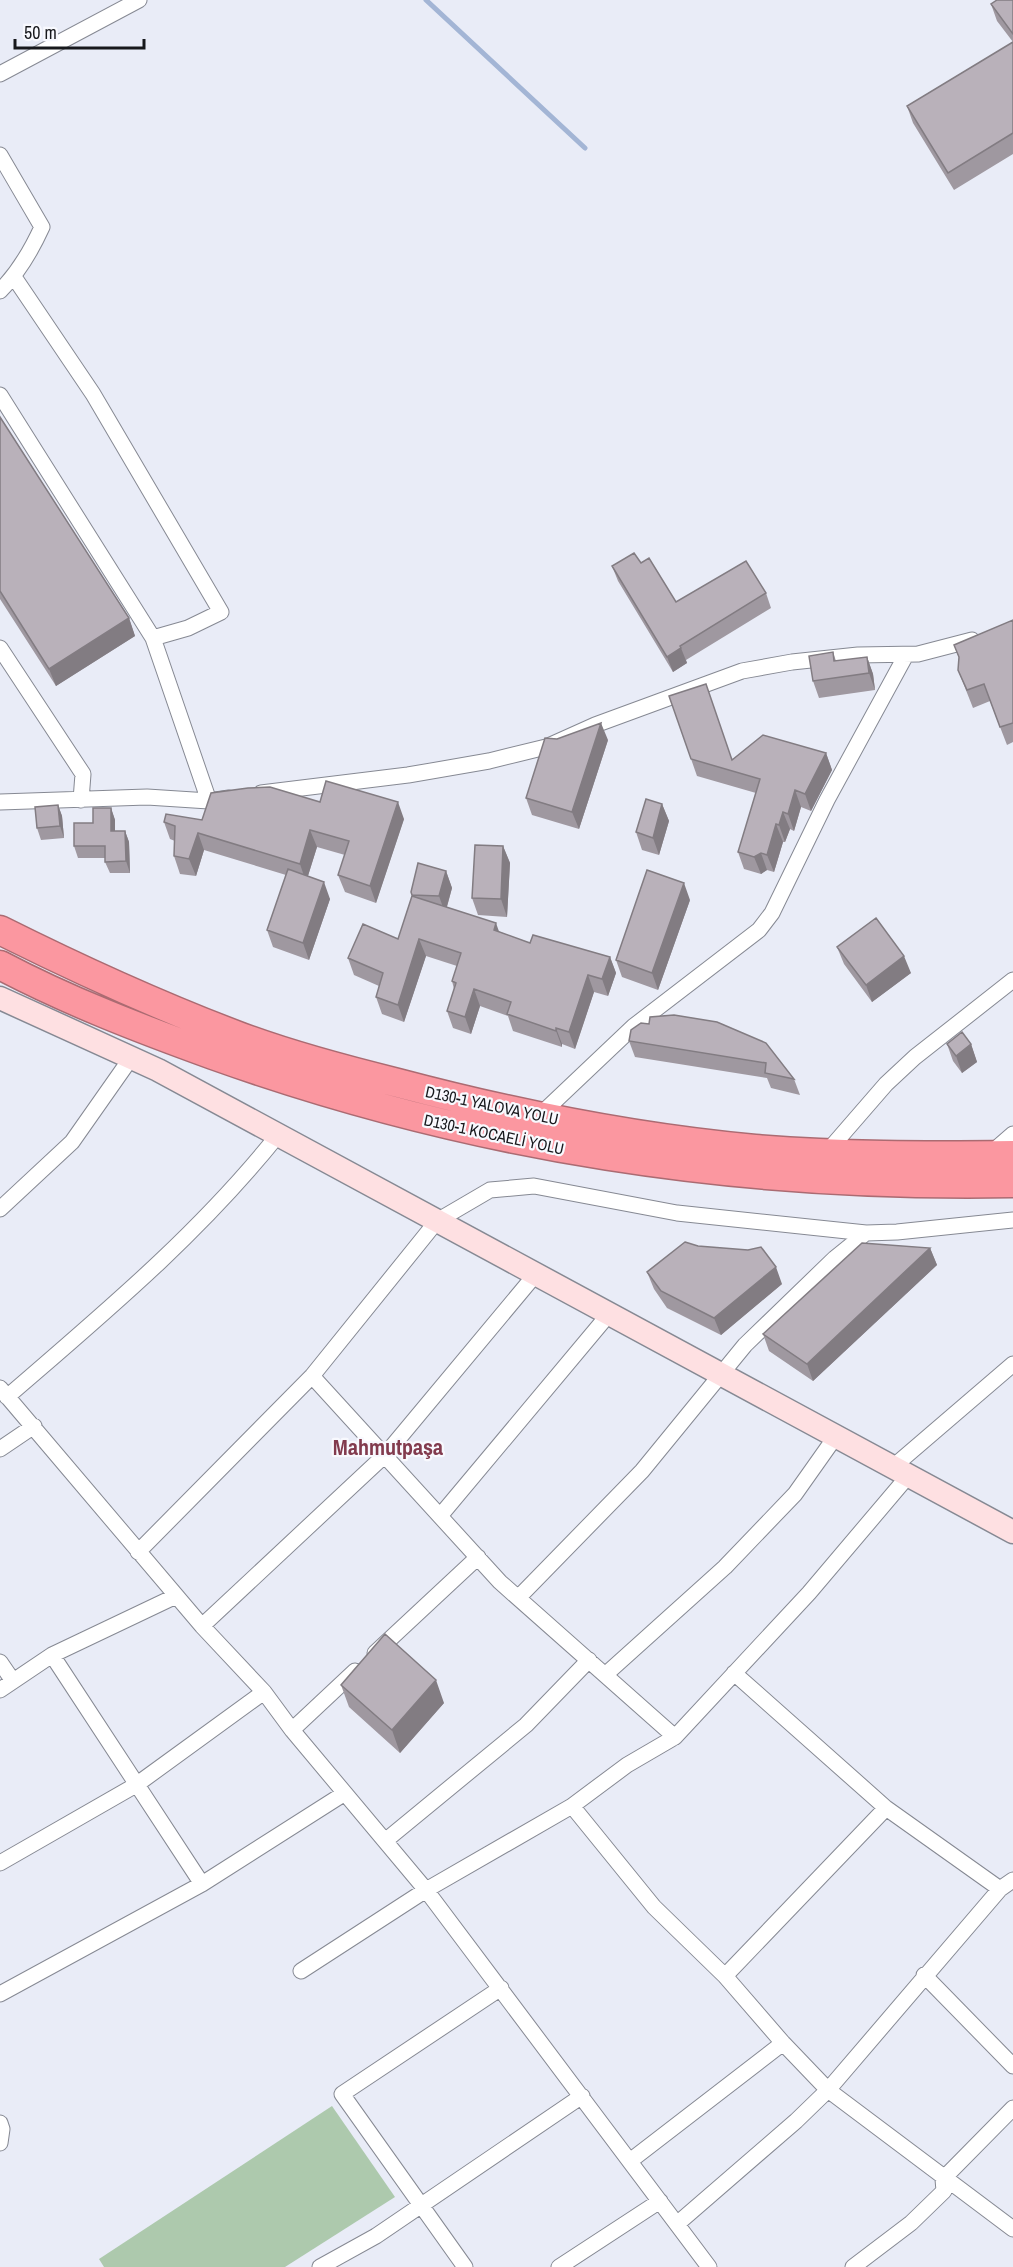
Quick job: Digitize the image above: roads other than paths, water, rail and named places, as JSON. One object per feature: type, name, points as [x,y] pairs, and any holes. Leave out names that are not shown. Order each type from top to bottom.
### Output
[{"type":"highway","name":"D130-1 YALOVA YOLU","points":[[4,931],[172,1009],[280,1050],[456,1099],[538,1117],[699,1143],[827,1152],[1001,1155]]},
{"type":"highway","name":"D130-1 KOCAELİ YOLU","points":[[0,965],[98,1010],[266,1074],[406,1116],[518,1141],[736,1174],[896,1183],[1013,1183]]},
{"type":"main road","points":[[0,998],[131,1058],[278,1135],[1013,1532]]},
{"type":"street","points":[[0,74],[140,0]]},
{"type":"street","points":[[0,155],[42,227],[33,247],[14,277],[0,291]]},
{"type":"street","points":[[14,277],[93,394],[221,612],[188,628],[153,638]]},
{"type":"street","points":[[0,395],[153,638],[209,801]]},
{"type":"street","points":[[0,802],[147,797],[209,801],[489,762],[546,747],[595,725],[742,671],[803,661],[918,654],[986,635]]},
{"type":"street","points":[[0,648],[84,774],[81,800]]},
{"type":"street","points":[[538,1117],[634,1026],[759,930],[772,913],[827,800],[906,655]]},
{"type":"street","points":[[827,1152],[879,1092],[915,1057],[1013,980]]},
{"type":"street","points":[[0,1209],[72,1142],[131,1058]]},
{"type":"street","points":[[1001,1155],[1013,1134]]},
{"type":"street","points":[[278,1135],[239,1184],[141,1281],[4,1392],[176,1596],[264,1692],[292,1730],[426,1890],[709,2267]]},
{"type":"street","points":[[138,1551],[312,1376],[437,1221],[490,1190],[534,1186],[677,1213],[866,1233],[1013,1220]]},
{"type":"street","points":[[518,1598],[642,1471],[745,1345],[835,1258],[866,1233]]},
{"type":"street","points":[[202,1626],[385,1455],[536,1275]]},
{"type":"street","points":[[440,1516],[609,1314]]},
{"type":"street","points":[[301,1971],[426,1890],[572,1806],[627,1765],[675,1737],[809,1593],[901,1471],[1013,1364]]},
{"type":"street","points":[[312,1376],[518,1598],[675,1737]]},
{"type":"street","points":[[0,1449],[34,1426]]},
{"type":"street","points":[[605,1676],[725,1567],[795,1494],[836,1436]]},
{"type":"street","points":[[292,1730],[478,1557]]},
{"type":"street","points":[[0,1662],[6,1686],[52,1655],[176,1596]]},
{"type":"street","points":[[52,1655],[202,1884]]},
{"type":"street","points":[[385,1841],[526,1725],[589,1660]]},
{"type":"street","points":[[734,1673],[886,1808],[1000,1889]]},
{"type":"street","points":[[0,1863],[136,1785],[264,1692]]},
{"type":"street","points":[[0,1994],[202,1884],[345,1793]]},
{"type":"street","points":[[572,1806],[654,1907],[725,1976],[783,2043],[828,2090],[943,2179],[1013,2229]]},
{"type":"street","points":[[725,1976],[886,1808]]},
{"type":"street","points":[[677,2224],[796,2121],[828,2090],[924,1975],[1000,1889],[1013,1880]]},
{"type":"street","points":[[924,1975],[1013,2066]]},
{"type":"street","points":[[465,2267],[342,2094],[501,1988]]},
{"type":"street","points":[[630,2161],[783,2043]]},
{"type":"street","points":[[320,2267],[376,2236],[582,2096]]},
{"type":"street","points":[[853,2267],[910,2223],[944,2191],[943,2179],[1013,2108]]},
{"type":"street","points":[[0,2123],[2,2129],[0,2144]]},
{"type":"street","points":[[560,2267],[660,2201]]},
{"type":"waterway","points":[[426,0],[585,148]]},
{"type":"district","name":"Mahmutpaşa","points":[[388,1447]]}]
